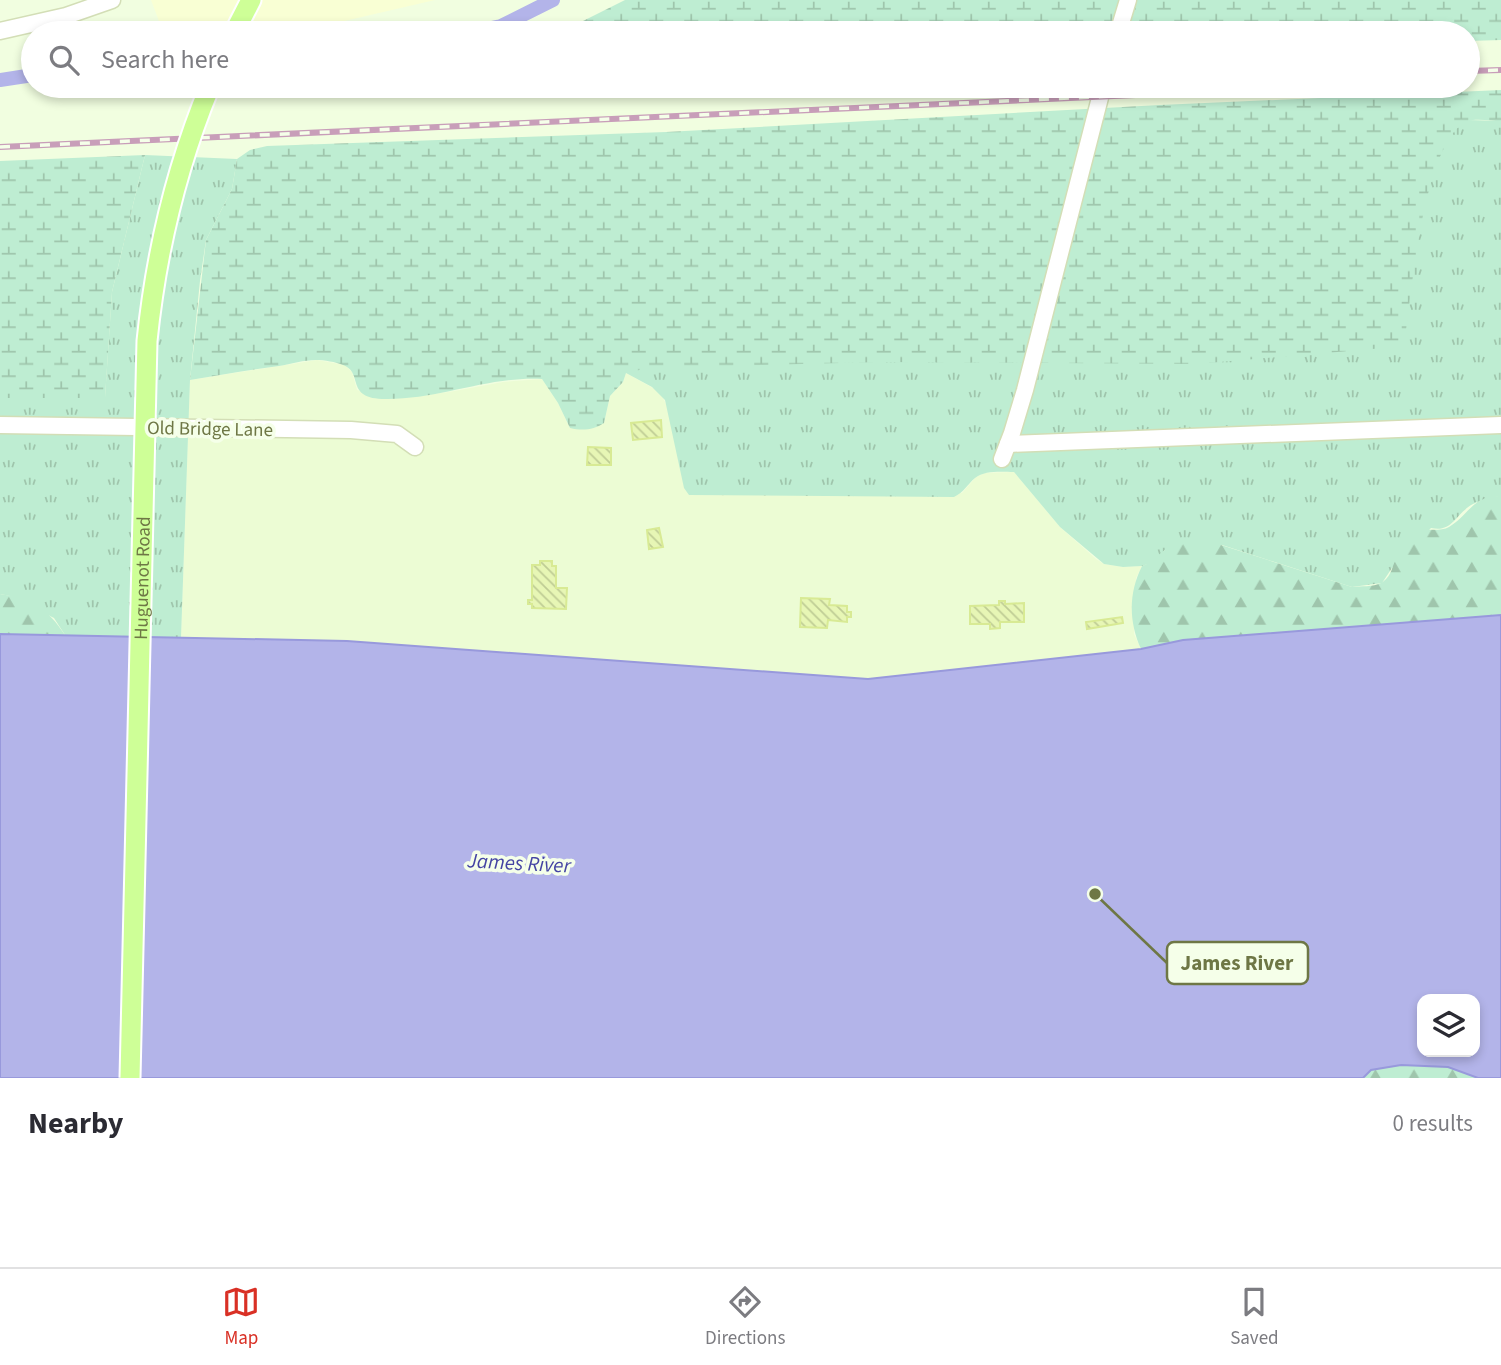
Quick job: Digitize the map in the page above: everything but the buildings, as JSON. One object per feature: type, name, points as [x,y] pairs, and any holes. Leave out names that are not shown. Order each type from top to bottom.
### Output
[{"type":"main road","points":[[240,21],[251,0]]},
{"type":"main road","name":"Huguenot Road","points":[[130,1078],[147,341],[155,275],[166,221],[183,159],[206,98]]},
{"type":"street","points":[[44,21],[112,0]]},
{"type":"street","points":[[1122,21],[1128,0]]},
{"type":"street","points":[[0,31],[21,26]]},
{"type":"street","points":[[1100,98],[1025,390],[1005,451],[1501,425]]},
{"type":"street","name":"Old Bridge Lane","points":[[0,425],[351,430],[397,434],[415,447]]},
{"type":"shaded area","points":[[151,0],[435,0],[344,21],[159,21]]},
{"type":"shaded area","points":[[317,360],[345,365],[352,372],[357,390],[391,399],[503,382],[542,379],[570,428],[604,423],[610,396],[623,382],[626,373],[660,392],[668,408],[962,493],[976,477],[985,473],[1014,472],[1060,527],[1096,559],[1104,564],[1123,567],[1142,566],[1136,578],[1134,634],[1141,649],[868,679],[347,641],[181,638],[190,380]]},
{"type":"green space","points":[[625,0],[1501,0],[1501,40],[1480,41],[1480,21],[583,21]]},
{"type":"green space","points":[[1501,90],[1501,121],[1468,121],[1453,133],[1441,154],[1423,216],[1406,330],[1397,342],[1384,348],[1196,364],[881,362],[648,368],[626,373],[623,382],[610,396],[604,423],[583,430],[570,428],[542,379],[503,381],[407,398],[374,398],[360,391],[353,374],[343,365],[316,360],[190,380],[206,240],[232,189],[237,159],[250,150],[267,146],[666,132],[1319,98],[1480,98],[1480,91]]},
{"type":"green space","points":[[1469,120],[1501,121],[1501,496],[1473,504],[1444,528],[1431,528],[1392,568],[1382,583],[1352,587],[1222,545],[1165,550],[1151,563],[1142,566],[1104,564],[1060,527],[1014,472],[979,475],[954,497],[689,495],[684,488],[665,400],[652,387],[626,373],[626,364]]},
{"type":"green space","points":[[145,155],[237,159],[232,189],[206,240],[200,281],[190,380],[181,638],[65,635],[54,618],[10,596],[0,594],[0,398],[105,397],[112,292]]},
{"type":"green space","points":[[145,155],[112,292],[105,398],[0,398],[0,161]]},
{"type":"green space","points":[[1501,496],[1501,615],[1183,640],[1141,649],[1132,618],[1132,597],[1137,576],[1142,566],[1171,547],[1192,543],[1221,545],[1352,587],[1371,586],[1381,583],[1390,573],[1404,531],[1445,529],[1478,502]]},
{"type":"green space","points":[[0,594],[38,606],[65,635],[0,634]]},
{"type":"green space","points":[[1401,1065],[1448,1067],[1478,1078],[1363,1078],[1371,1070]]},
{"type":"water","points":[[1501,615],[1501,1078],[1478,1078],[1448,1067],[1401,1065],[1371,1070],[1363,1078],[0,1078],[0,634],[347,641],[868,679],[1141,649],[1183,640]]},
{"type":"waterway","points":[[511,21],[553,0]]},
{"type":"waterway","points":[[0,80],[21,77]]},
{"type":"railway","points":[[1480,71],[1501,70]]},
{"type":"railway","points":[[0,147],[1071,98]]},
{"type":"place","name":"James River","points":[[1095,894]]}]
